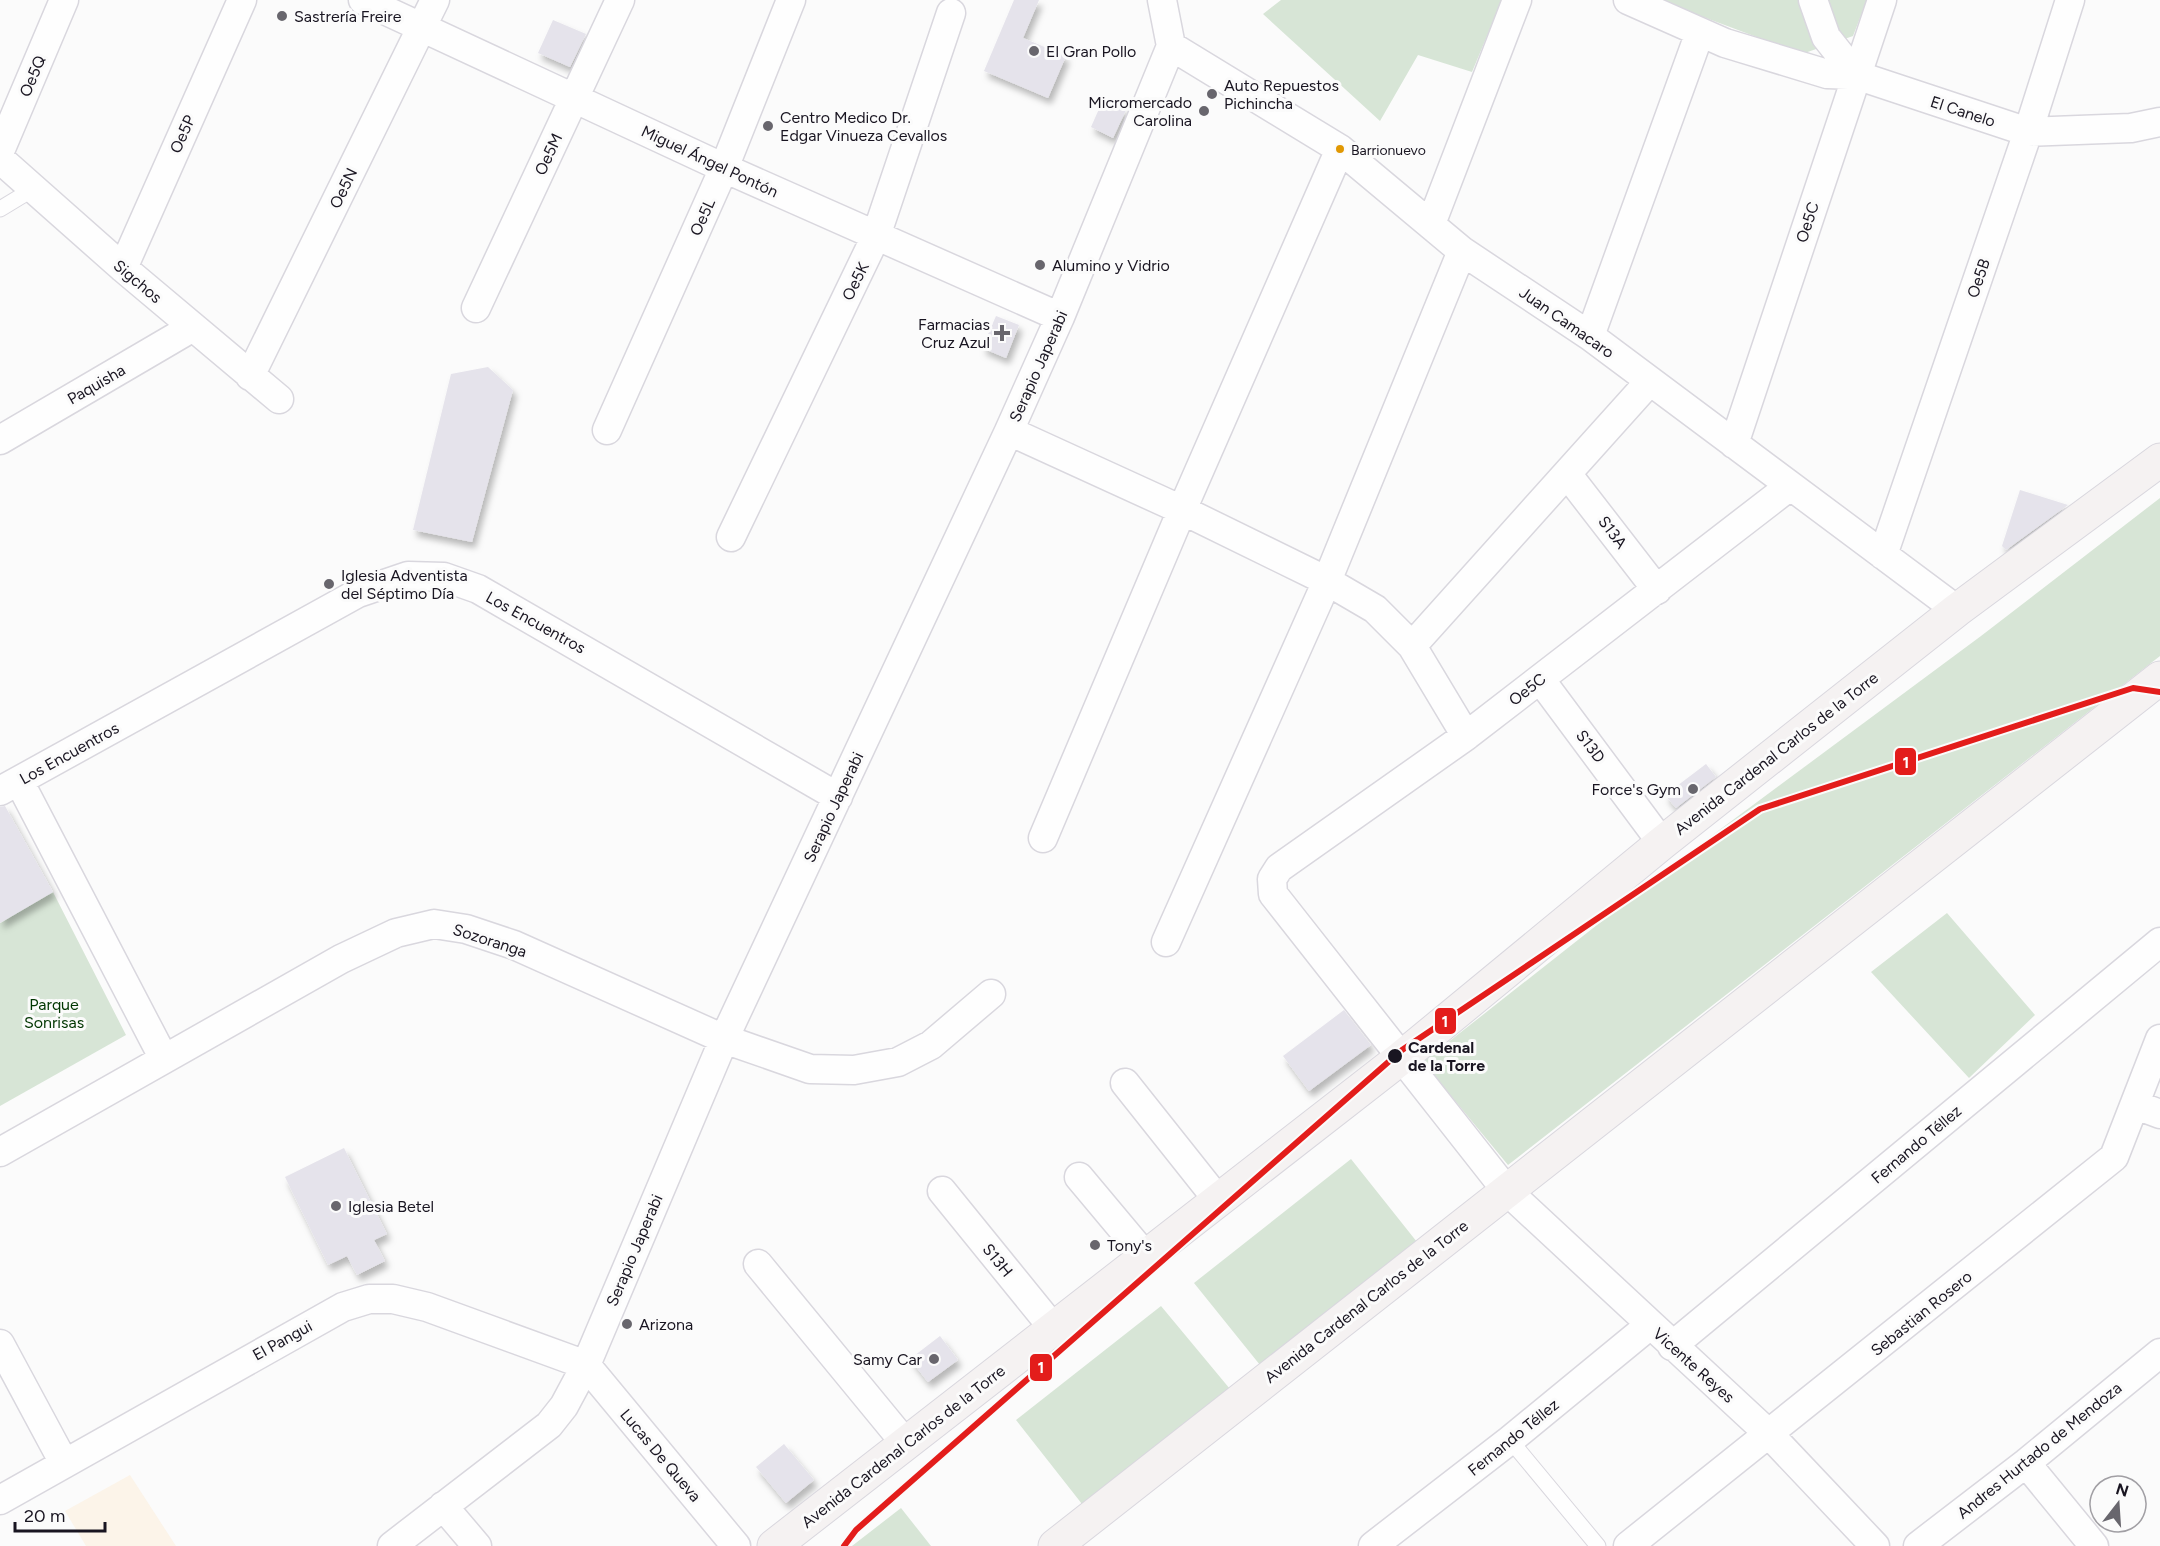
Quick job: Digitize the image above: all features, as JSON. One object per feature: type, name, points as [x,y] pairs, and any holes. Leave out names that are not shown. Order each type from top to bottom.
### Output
[{"type":"street","name":"Oe5Q","points":[[0,151],[64,0]]},
{"type":"street","name":"Oe5P","points":[[123,268],[242,0]]},
{"type":"street","name":"Miguel Ángel Pontón","points":[[363,0],[724,168],[1060,317]]},
{"type":"street","name":"Oe5N","points":[[250,376],[435,0]]},
{"type":"street","name":"Oe5M","points":[[476,308],[620,0]]},
{"type":"street","name":"Oe5L","points":[[607,430],[724,168],[791,0]]},
{"type":"street","points":[[1162,0],[1171,46]]},
{"type":"street","points":[[1431,224],[1517,0]]},
{"type":"street","name":"El Canelo","points":[[1628,0],[1725,42],[1827,74],[1856,75],[2028,132],[2131,129],[2160,122]]},
{"type":"street","points":[[1813,0],[1826,37],[1856,75]]},
{"type":"street","name":"Oe5C","points":[[1734,444],[1882,0]]},
{"type":"street","name":"Oe5B","points":[[1882,555],[2028,132],[2070,0]]},
{"type":"street","name":"Oe5K","points":[[731,537],[876,236],[951,13]]},
{"type":"street","points":[[1590,336],[1700,32]]},
{"type":"street","name":"Juan Camacaro","points":[[1171,46],[1340,149],[1462,251],[1590,336],[1957,610]]},
{"type":"street","name":"Serapio Japerabi","points":[[392,1546],[549,1425],[564,1406],[586,1365],[724,1039],[1060,317],[1171,46]]},
{"type":"street","points":[[1043,838],[1182,510],[1340,149]]},
{"type":"street","name":"Sigchos","points":[[0,159],[123,268],[279,399]]},
{"type":"street","points":[[1166,942],[1327,582],[1462,251]]},
{"type":"street","name":"Paquisha","points":[[0,440],[193,327]]},
{"type":"street","points":[[1412,646],[1569,475],[1650,381]]},
{"type":"street","points":[[1009,430],[1182,510],[1327,582],[1374,609],[1412,646],[1466,736]]},
{"type":"street","name":"Avenida Cardenal Carlos de la Torre","points":[[774,1546],[1401,1058],[1662,843],[1957,610],[2160,460]]},
{"type":"street","name":"S13A","points":[[1569,475],[1657,590]]},
{"type":"street","name":"Oe5C","points":[[1401,1058],[1273,894],[1272,879],[1279,868],[1466,736],[1790,486]]},
{"type":"street","name":"Los Encuentros","points":[[9,786],[358,593],[408,576],[444,578],[478,589],[838,797]]},
{"type":"street","name":"Avenida Cardenal Carlos de la Torre","points":[[1055,1546],[2160,678]]},
{"type":"street","name":"S13D","points":[[1540,679],[1662,843]]},
{"type":"street","points":[[9,786],[164,1059]]},
{"type":"street","name":"Sozoranga","points":[[0,1152],[341,959],[396,933],[434,924],[466,929],[514,945],[724,1039],[810,1069],[854,1070],[898,1062],[932,1045],[991,994]]},
{"type":"street","name":"Fernando Téllez","points":[[1672,1346],[2160,942]]},
{"type":"street","name":"Sebastian Rosero","points":[[1628,1546],[2114,1157],[2148,1109],[2160,1039]]},
{"type":"street","points":[[1401,1058],[1506,1190]]},
{"type":"street","points":[[1125,1083],[1218,1200]]},
{"type":"street","points":[[1079,1177],[1146,1257]]},
{"type":"street","name":"Vicente Reyes","points":[[1506,1190],[1672,1346],[1770,1434],[1875,1546]]},
{"type":"street","name":"S13H","points":[[942,1191],[1054,1329]]},
{"type":"street","points":[[758,1264],[906,1444]]},
{"type":"street","name":"El Pangui","points":[[0,1500],[343,1307],[369,1299],[393,1299],[427,1307],[586,1365]]},
{"type":"street","name":"Fernando Téllez","points":[[1373,1546],[1510,1440],[1650,1325]]},
{"type":"street","points":[[0,1344],[64,1463]]},
{"type":"street","name":"Andres Hurtado de Mendoza","points":[[1918,1546],[2026,1463],[2160,1353]]},
{"type":"street","name":"Lucas De Queva","points":[[586,1365],[736,1546]]},
{"type":"street","points":[[2026,1463],[2094,1546]]},
{"type":"street","points":[[443,1506],[477,1546]]},
{"type":"lane","points":[[0,208],[33,189]]},
{"type":"lane","points":[[1510,1440],[1598,1546]]},
{"type":"shaded area","points":[[130,1475],[176,1546],[86,1546],[65,1511]]},
{"type":"green space","points":[[1281,0],[1502,0],[1472,72],[1418,55],[1380,121],[1263,14]]},
{"type":"green space","points":[[1658,0],[1867,0],[1853,36],[1802,54]]},
{"type":"green space","points":[[2160,498],[2160,656],[1508,1165],[1423,1062],[1687,854],[1981,636]]},
{"type":"green space","name":"Parque Sonrisas","points":[[53,892],[126,1035],[0,1106],[0,923]]},
{"type":"green space","points":[[1947,913],[2035,1015],[1969,1078],[1871,972]]},
{"type":"green space","points":[[1351,1159],[1417,1242],[1260,1365],[1194,1283]]},
{"type":"green space","points":[[1161,1306],[1230,1389],[1082,1504],[1016,1420]]},
{"type":"green space","points":[[901,1508],[931,1546],[852,1546]]},
{"type":"building","points":[[1014,0],[1039,0],[1023,38],[1066,56],[1048,98],[984,71]]},
{"type":"building","points":[[553,20],[586,34],[570,67],[538,53]]},
{"type":"building","points":[[1103,100],[1126,110],[1113,138],[1091,127]]},
{"type":"building","points":[[996,316],[1019,325],[1006,358],[982,348]]},
{"type":"building","points":[[488,367],[513,390],[472,542],[413,530],[451,374]]},
{"type":"building","points":[[2020,490],[2068,505],[2006,550],[2002,546]]},
{"type":"building","name":"Force's Gym","points":[[1706,764],[1716,777],[1676,808],[1665,795]]},
{"type":"building","points":[[5,806],[53,892],[0,923],[0,807]]},
{"type":"building","points":[[1344,1010],[1371,1045],[1309,1091],[1283,1056]]},
{"type":"building","name":"Iglesia Betel","points":[[344,1148],[387,1234],[374,1240],[385,1261],[357,1275],[347,1256],[328,1265],[285,1177]]},
{"type":"building","name":"Samy Car","points":[[940,1336],[958,1360],[928,1382],[910,1359]]},
{"type":"building","points":[[784,1444],[814,1480],[786,1503],[756,1467]]},
{"type":"transit line","name":"1","points":[[844,1546],[856,1530],[1402,1050],[1760,809],[2133,688],[2160,692]]},
{"type":"place","name":"Sastrería Freire","points":[[282,16]]},
{"type":"place","name":"El Gran Pollo","points":[[1034,51]]},
{"type":"place","name":"Auto Repuestos Pichincha","points":[[1212,94]]},
{"type":"place","name":"Micromercado Carolina","points":[[1204,111]]},
{"type":"place","name":"Centro Medico Dr. Edgar Vinueza Cevallos","points":[[768,126]]},
{"type":"place","name":"Barrionuevo","points":[[1340,149]]},
{"type":"place","name":"Alumino y Vidrio","points":[[1040,265]]},
{"type":"place","name":"Farmacias Cruz Azul","points":[[1002,333]]},
{"type":"place","name":"Iglesia Adventista del Séptimo Día","points":[[329,584]]},
{"type":"place","name":"Force's Gym","points":[[1693,789]]},
{"type":"place","name":"Cardenal de la Torre","points":[[1395,1056]]},
{"type":"place","name":"Iglesia Betel","points":[[336,1206]]},
{"type":"place","name":"Tony's","points":[[1095,1245]]},
{"type":"place","name":"Arizona","points":[[627,1324]]},
{"type":"place","name":"Samy Car","points":[[934,1359]]}]
